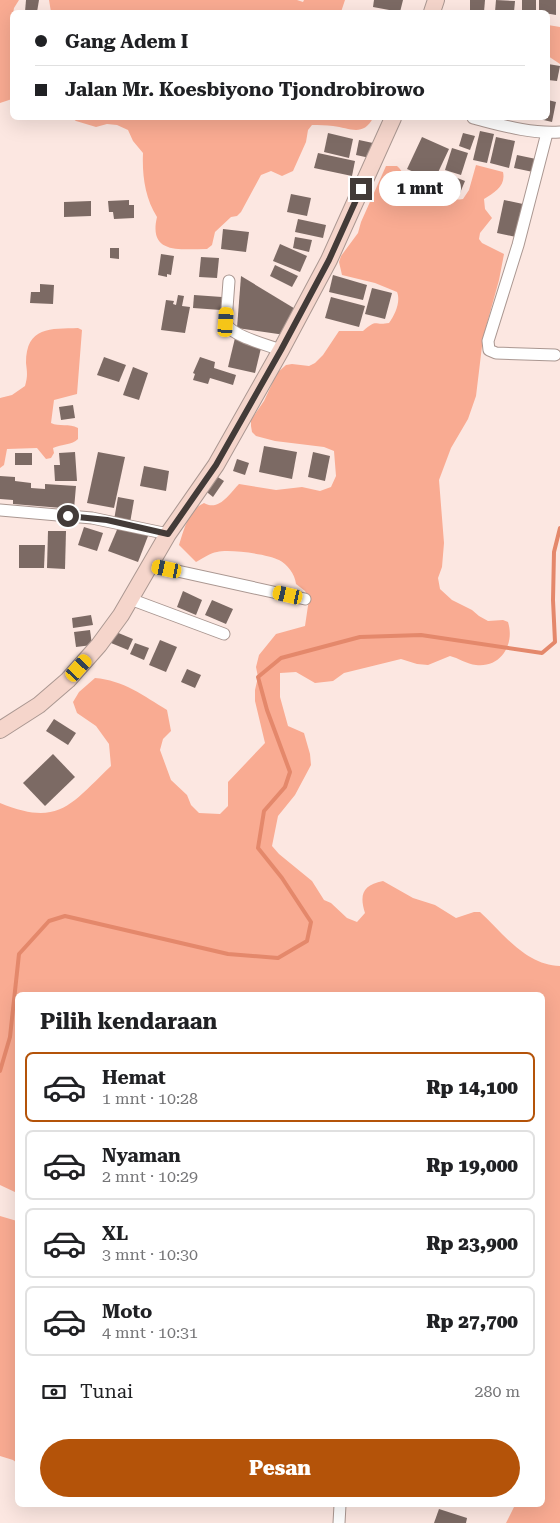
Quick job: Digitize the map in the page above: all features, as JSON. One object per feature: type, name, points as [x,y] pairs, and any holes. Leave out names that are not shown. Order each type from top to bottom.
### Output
[{"type":"main road","points":[[0,730],[39,705],[68,680],[99,645],[130,599],[168,534],[216,465],[281,350],[329,260],[392,120]]},
{"type":"street","points":[[481,120],[520,130],[547,133],[560,132]]},
{"type":"street","points":[[547,133],[518,245],[488,341],[489,350],[496,353],[555,355]]},
{"type":"street","points":[[229,282],[227,327],[235,334],[281,350]]},
{"type":"street","points":[[0,510],[92,518],[168,534]]},
{"type":"street","points":[[150,565],[306,599]]},
{"type":"street","points":[[130,599],[224,634]]},
{"type":"street","points":[[339,1523],[340,1507]]},
{"type":"shaded area","points":[[0,0],[19,0],[14,10],[10,10],[10,100],[0,103]]},
{"type":"shaded area","points":[[49,0],[297,0],[303,2],[304,0],[345,0],[342,10],[51,10]]},
{"type":"shaded area","points":[[550,25],[560,27],[560,64],[550,57]]},
{"type":"shaded area","points":[[75,120],[372,120],[365,128],[356,130],[328,125],[312,125],[308,130],[306,142],[293,171],[282,176],[271,171],[261,175],[241,212],[237,216],[231,217],[215,232],[212,245],[207,249],[177,249],[162,244],[157,238],[155,229],[157,217],[145,186],[143,153],[133,141],[128,130],[117,125],[107,124],[96,127]]},
{"type":"shaded area","points":[[476,165],[503,172],[501,185],[484,199],[485,209],[492,218],[480,233],[479,239],[482,243],[504,254],[483,338],[476,396],[468,419],[451,448],[439,480],[444,543],[442,567],[438,578],[440,589],[452,600],[488,621],[503,620],[508,622],[510,630],[508,646],[499,659],[485,665],[476,665],[450,656],[428,665],[401,659],[344,673],[333,681],[315,683],[296,672],[280,673],[280,697],[288,726],[304,733],[311,765],[295,795],[278,816],[272,846],[312,881],[324,900],[331,903],[347,918],[357,922],[365,913],[362,901],[364,891],[371,885],[383,881],[413,898],[435,905],[456,918],[480,912],[525,954],[547,964],[560,966],[560,1523],[506,1523],[514,1507],[545,1507],[545,992],[15,992],[15,1192],[0,1185],[0,803],[36,813],[50,812],[62,808],[85,792],[111,766],[109,744],[96,726],[77,713],[73,702],[79,692],[95,678],[124,685],[167,710],[171,731],[163,739],[160,750],[171,780],[187,795],[191,805],[199,813],[220,814],[228,806],[228,782],[265,743],[255,701],[258,677],[256,667],[259,655],[276,634],[305,626],[309,599],[305,591],[296,584],[288,567],[274,558],[223,551],[196,562],[179,545],[185,527],[190,515],[199,506],[204,503],[215,505],[219,503],[239,484],[276,490],[302,487],[320,491],[331,487],[336,476],[334,451],[324,447],[275,441],[256,436],[252,432],[251,420],[264,401],[277,373],[286,365],[309,366],[323,355],[339,331],[363,331],[374,324],[389,323],[393,316],[398,304],[397,292],[375,283],[342,275],[339,262],[341,256],[358,233],[386,166],[397,166],[413,185],[437,196],[457,200],[463,199],[469,190]]},
{"type":"shaded area","points":[[78,328],[82,330],[77,394],[54,400],[51,423],[78,428],[78,439],[53,448],[54,453],[51,458],[46,459],[37,448],[7,449],[4,465],[0,468],[0,398],[12,395],[25,386],[27,351],[30,342],[42,332]]},
{"type":"shaded area","points":[[0,1216],[15,1220],[15,1462],[0,1456]]},
{"type":"building","points":[[26,0],[39,0],[37,10],[25,10]]},
{"type":"building","points":[[374,0],[403,0],[400,10],[373,7]]},
{"type":"building","points":[[470,0],[485,0],[484,10],[470,10]]},
{"type":"building","points":[[496,0],[515,1],[514,10],[495,10]]},
{"type":"building","points":[[522,0],[536,0],[536,10],[522,10]]},
{"type":"building","points":[[539,0],[556,0],[556,15],[550,14],[550,10],[539,10]]},
{"type":"building","points":[[550,64],[560,66],[557,81],[550,80]]},
{"type":"building","points":[[550,100],[556,102],[552,122],[544,120],[550,120]]},
{"type":"building","points":[[480,131],[494,134],[487,163],[473,160]]},
{"type":"building","points":[[328,133],[353,139],[349,158],[324,152]]},
{"type":"building","points":[[463,133],[475,136],[470,150],[459,146]]},
{"type":"building","points":[[422,137],[449,149],[434,181],[407,169]]},
{"type":"building","points":[[496,137],[515,141],[509,168],[490,163]]},
{"type":"building","points":[[359,140],[373,143],[370,158],[356,155]]},
{"type":"building","points":[[452,148],[468,153],[461,175],[445,170]]},
{"type":"building","points":[[318,153],[355,161],[352,176],[314,168]]},
{"type":"building","points":[[517,155],[536,159],[533,172],[514,168]]},
{"type":"building","points":[[442,172],[465,181],[460,193],[437,184]]},
{"type":"building","points":[[291,194],[311,198],[307,216],[287,212]]},
{"type":"building","points":[[129,200],[129,205],[134,205],[134,218],[114,219],[113,212],[109,212],[108,201]]},
{"type":"building","points":[[504,200],[523,204],[516,237],[497,233]]},
{"type":"building","points":[[91,201],[91,216],[64,217],[64,202]]},
{"type":"building","points":[[298,219],[326,225],[323,238],[295,232]]},
{"type":"building","points":[[223,229],[249,232],[246,252],[221,249]]},
{"type":"building","points":[[295,237],[312,240],[309,252],[293,248]]},
{"type":"building","points":[[280,244],[307,256],[300,272],[273,261]]},
{"type":"building","points":[[110,248],[119,248],[119,259],[110,258]]},
{"type":"building","points":[[161,254],[174,256],[171,275],[167,274],[167,277],[158,275]]},
{"type":"building","points":[[201,257],[219,258],[217,278],[199,277]]},
{"type":"building","points":[[275,265],[298,276],[292,287],[270,276]]},
{"type":"building","points":[[333,275],[367,285],[363,300],[329,292]]},
{"type":"building","points":[[241,276],[297,310],[285,335],[237,328]]},
{"type":"building","points":[[40,284],[54,285],[53,304],[30,303],[31,292],[40,292]]},
{"type":"building","points":[[372,288],[392,293],[385,319],[365,314]]},
{"type":"building","points":[[178,295],[184,296],[182,306],[190,307],[185,333],[161,330],[166,300],[174,301],[173,304],[176,305]]},
{"type":"building","points":[[194,295],[222,297],[221,310],[193,308]]},
{"type":"building","points":[[331,297],[365,306],[359,327],[325,318]]},
{"type":"building","points":[[235,338],[262,344],[255,373],[228,367]]},
{"type":"building","points":[[104,357],[126,365],[119,382],[97,375]]},
{"type":"building","points":[[200,357],[215,362],[214,368],[236,375],[233,385],[210,378],[208,384],[193,380],[195,374],[193,373]]},
{"type":"building","points":[[133,367],[148,373],[139,400],[123,395]]},
{"type":"building","points":[[73,405],[75,418],[61,420],[59,407]]},
{"type":"building","points":[[264,446],[297,452],[292,479],[259,472]]},
{"type":"building","points":[[75,452],[77,481],[55,481],[54,465],[60,465],[59,453]]},
{"type":"building","points":[[98,452],[125,457],[114,508],[87,503]]},
{"type":"building","points":[[313,452],[330,456],[325,481],[308,477]]},
{"type":"building","points":[[15,453],[32,453],[32,465],[15,465]]},
{"type":"building","points":[[237,459],[249,463],[245,475],[233,471]]},
{"type":"building","points":[[144,466],[169,471],[166,491],[140,486]]},
{"type":"building","points":[[213,474],[224,481],[213,497],[203,489]]},
{"type":"building","points":[[0,476],[15,477],[15,481],[31,483],[31,488],[45,489],[45,484],[76,486],[74,509],[13,504],[13,500],[0,499]]},
{"type":"building","points":[[118,497],[134,500],[130,523],[114,520]]},
{"type":"building","points":[[119,525],[148,536],[138,562],[108,551]]},
{"type":"building","points":[[84,527],[103,533],[97,551],[78,545]]},
{"type":"building","points":[[48,531],[66,531],[65,569],[47,568]]},
{"type":"building","points":[[19,545],[45,545],[44,568],[19,568]]},
{"type":"building","points":[[183,591],[202,600],[196,615],[177,607]]},
{"type":"building","points":[[212,600],[233,609],[226,624],[205,615]]},
{"type":"building","points":[[91,615],[93,625],[73,628],[72,618]]},
{"type":"building","points":[[90,630],[92,645],[76,647],[74,632]]},
{"type":"building","points":[[116,632],[133,639],[128,650],[111,643]]},
{"type":"building","points":[[160,640],[177,647],[166,672],[149,665]]},
{"type":"building","points":[[135,643],[149,648],[144,660],[130,654]]},
{"type":"building","points":[[187,669],[201,675],[195,688],[181,682]]},
{"type":"building","points":[[54,719],[76,733],[68,745],[46,731]]},
{"type":"building","points":[[53,754],[75,777],[45,806],[23,783]]},
{"type":"building","points":[[439,1509],[467,1518],[466,1523],[434,1523]]},
{"type":"waterway","points":[[0,1071],[10,1037],[19,954],[49,921],[65,916],[228,954],[278,958],[307,941],[311,922],[282,878],[258,848],[264,811],[285,787],[290,772],[267,710],[258,677],[281,658],[360,637],[421,635],[542,653],[555,642],[553,600],[554,552],[560,528]]},
{"type":"route","points":[[68,516],[107,520],[168,534],[216,465],[281,350],[329,260],[361,189]]}]
